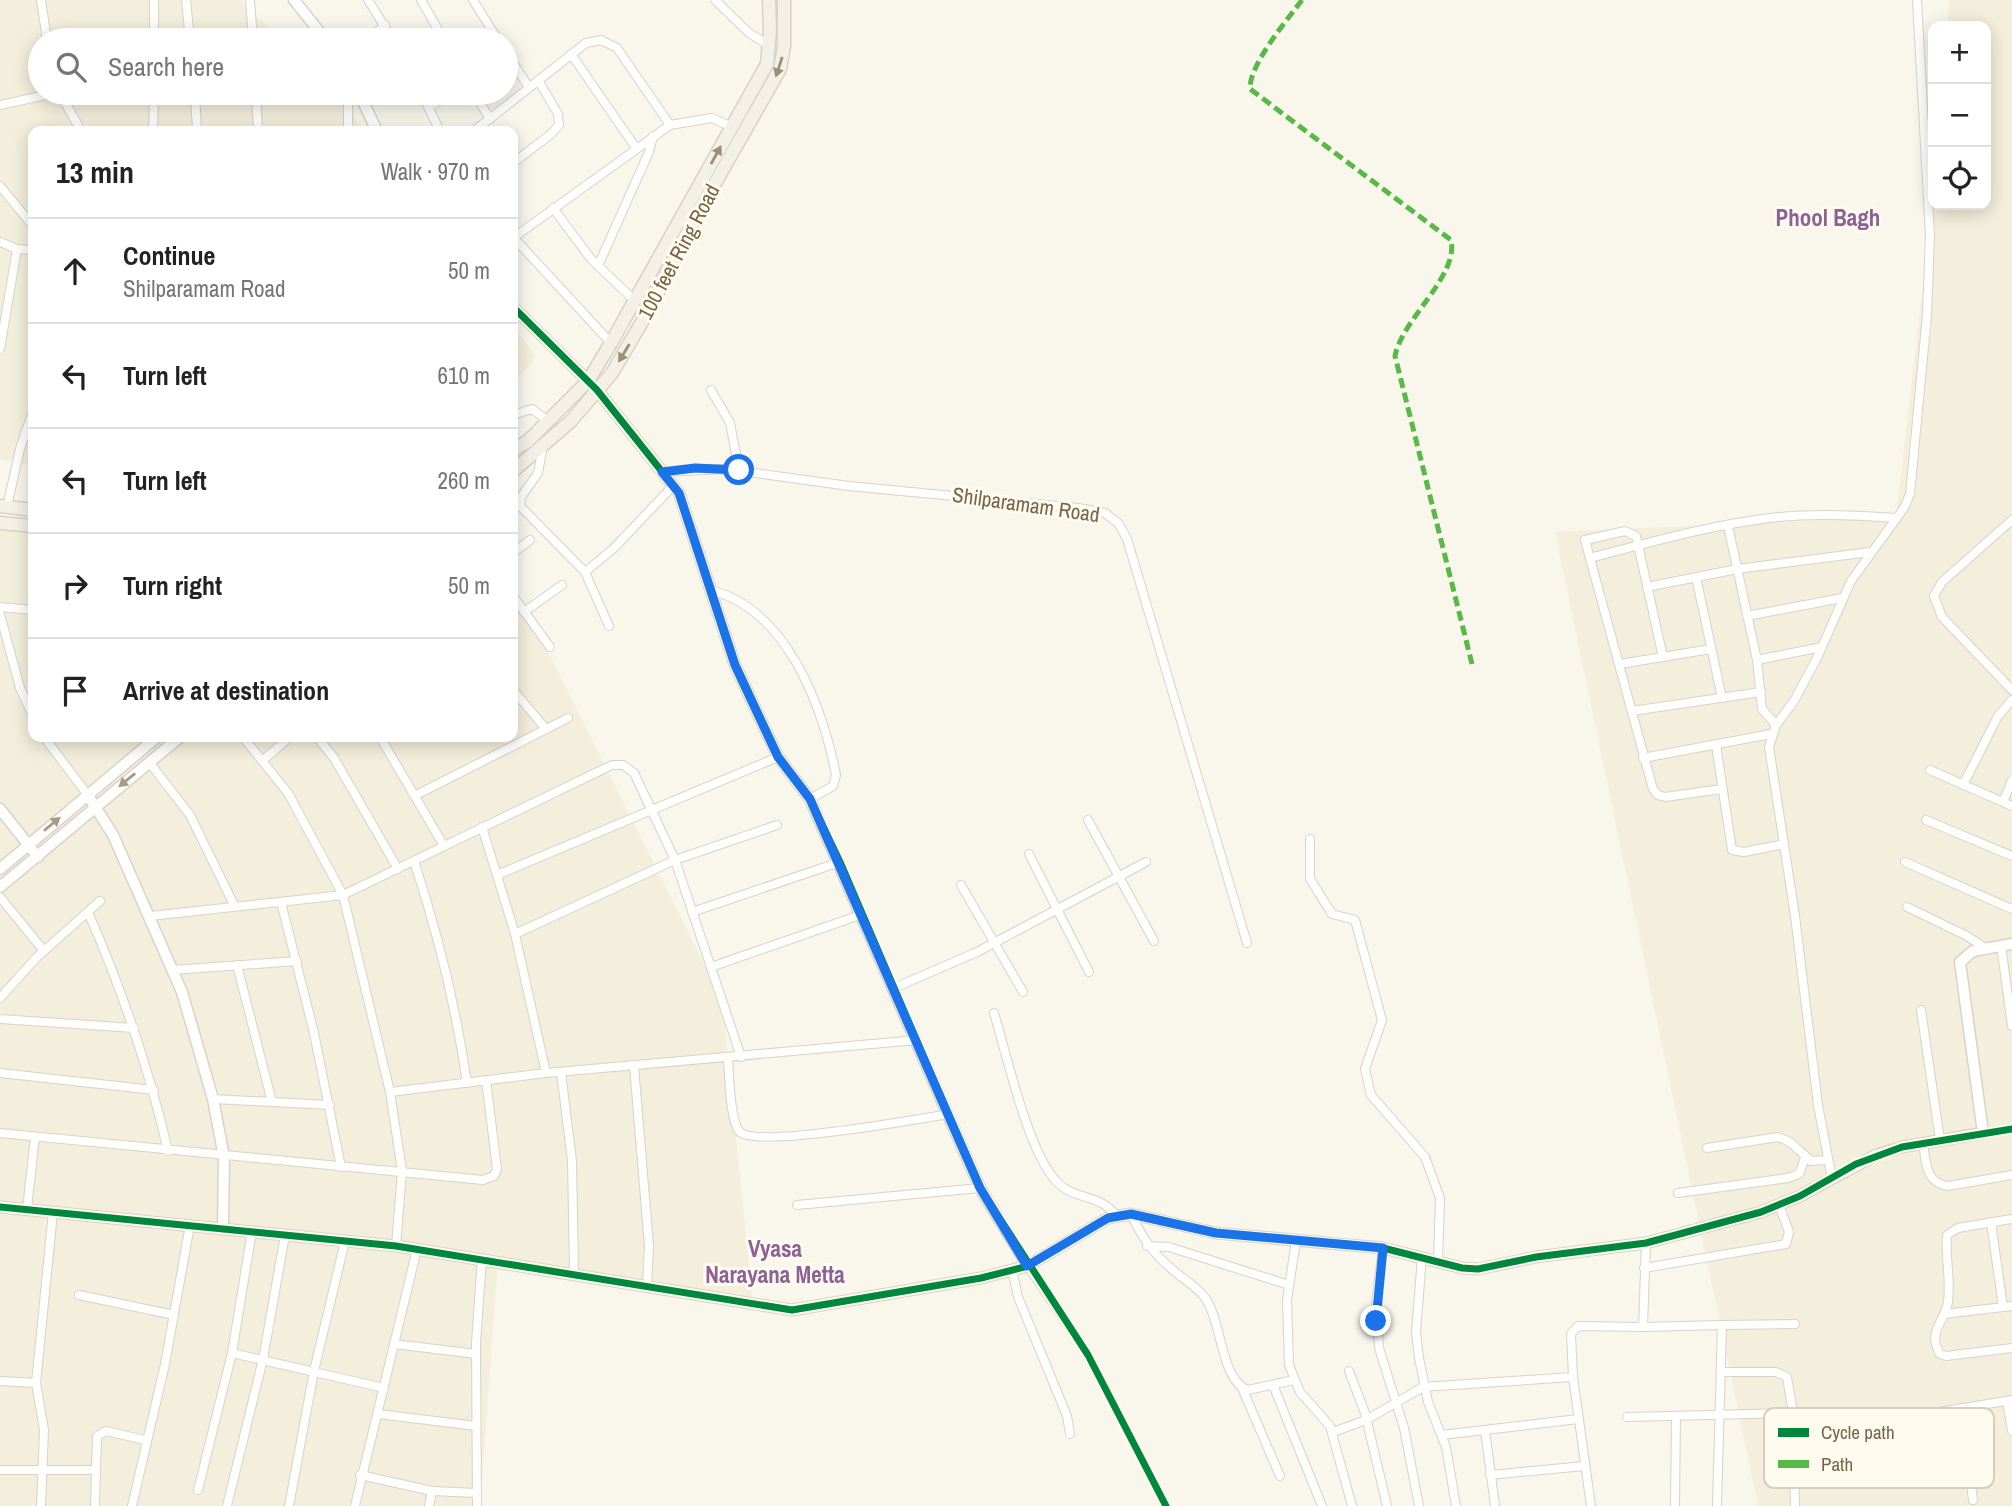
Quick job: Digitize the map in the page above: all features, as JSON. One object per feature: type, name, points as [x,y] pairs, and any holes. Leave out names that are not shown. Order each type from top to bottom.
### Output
[{"type":"main road","name":"100 feet Ring Road","points":[[518,467],[571,421],[592,386],[634,300],[767,64],[769,0]]},
{"type":"main road","name":"100 feet Ring Road","points":[[518,447],[611,373],[649,310],[694,220],[780,69],[784,46],[784,0]]},
{"type":"main road","points":[[3,507],[28,510]]},
{"type":"main road","points":[[0,523],[28,526]]},
{"type":"street","points":[[41,0],[45,28]]},
{"type":"street","points":[[154,0],[154,28]]},
{"type":"street","points":[[186,0],[189,28]]},
{"type":"street","points":[[250,0],[252,28]]},
{"type":"street","points":[[294,0],[316,28]]},
{"type":"street","points":[[368,0],[387,28]]},
{"type":"street","points":[[421,0],[437,28]]},
{"type":"street","points":[[473,0],[490,28]]},
{"type":"street","points":[[715,0],[749,33],[769,45]]},
{"type":"street","points":[[1832,1179],[1827,1160],[1771,766],[1771,734],[1794,701],[1822,647],[1842,598],[1910,494],[1927,316],[1930,201],[1917,0]]},
{"type":"street","points":[[380,28],[385,24]]},
{"type":"street","points":[[518,95],[571,54],[594,40],[601,40],[617,48],[670,125]]},
{"type":"street","points":[[571,54],[636,148]]},
{"type":"street","points":[[518,71],[528,86]]},
{"type":"street","points":[[518,159],[559,125],[558,114],[538,79]]},
{"type":"street","points":[[0,105],[28,99]]},
{"type":"street","points":[[65,105],[78,126]]},
{"type":"street","points":[[153,126],[154,105]]},
{"type":"street","points":[[196,105],[197,126]]},
{"type":"street","points":[[257,105],[258,126]]},
{"type":"street","points":[[348,105],[348,126]]},
{"type":"street","points":[[365,105],[375,126]]},
{"type":"street","points":[[432,105],[429,107],[438,126]]},
{"type":"street","points":[[481,105],[490,119]]},
{"type":"street","points":[[481,126],[506,105]]},
{"type":"street","points":[[518,233],[670,125],[712,118],[732,127]]},
{"type":"street","points":[[598,266],[649,152],[653,136]]},
{"type":"street","points":[[0,186],[28,220]]},
{"type":"street","points":[[553,208],[598,266],[634,300]]},
{"type":"street","points":[[0,242],[17,249],[28,250]]},
{"type":"street","points":[[518,242],[611,343]]},
{"type":"street","points":[[0,349],[17,249]]},
{"type":"street","points":[[518,312],[592,386],[679,493],[735,665],[778,757],[810,799],[863,914],[980,1188],[1027,1266],[1088,1355],[1166,1506]]},
{"type":"street","points":[[710,390],[730,424],[739,470]]},
{"type":"street","points":[[518,413],[532,408],[548,421]]},
{"type":"street","points":[[3,507],[28,426]]},
{"type":"street","points":[[543,446],[538,473],[520,497],[520,506],[585,572],[609,625]]},
{"type":"street","name":"Shilparamam Road","points":[[662,472],[695,468],[739,470],[849,486],[1079,508],[1105,513],[1119,524],[1127,539],[1247,943]]},
{"type":"street","points":[[585,572],[613,549],[673,486]]},
{"type":"street","points":[[1590,558],[1728,526],[1799,515],[1896,517]]},
{"type":"street","points":[[2012,520],[1942,582],[1934,596],[1942,617],[2012,690]]},
{"type":"street","points":[[1728,526],[1758,660],[1765,716],[1776,725]]},
{"type":"street","points":[[1663,657],[1636,537],[1625,531],[1585,540],[1643,758],[1658,795],[1721,789]]},
{"type":"street","points":[[518,549],[530,540]]},
{"type":"street","points":[[1647,587],[1737,569],[1870,552]]},
{"type":"street","points":[[1696,577],[1722,698]]},
{"type":"street","points":[[524,612],[562,585]]},
{"type":"street","points":[[710,590],[732,595],[749,606],[800,666],[812,689],[836,775],[833,786],[810,799]]},
{"type":"street","points":[[1747,616],[1842,598]]},
{"type":"street","points":[[518,603],[550,647]]},
{"type":"street","points":[[0,607],[28,610]]},
{"type":"street","points":[[0,614],[20,688],[28,705]]},
{"type":"street","points":[[1758,660],[1822,647]]},
{"type":"street","points":[[1620,664],[1711,649]]},
{"type":"street","points":[[1632,711],[1761,692]]},
{"type":"street","points":[[518,696],[547,729]]},
{"type":"street","points":[[1963,785],[2003,708],[2012,700]]},
{"type":"street","points":[[2003,708],[2012,712]]},
{"type":"street","points":[[416,795],[568,718]]},
{"type":"street","points":[[1643,758],[1771,734]]},
{"type":"street","points":[[48,742],[96,806],[150,916],[173,970],[213,1099],[224,1157],[223,1228]]},
{"type":"street","points":[[0,869],[151,742]]},
{"type":"street","points":[[0,887],[174,742]]},
{"type":"street","points":[[247,742],[288,793],[343,895],[390,1092],[402,1171],[396,1246]]},
{"type":"street","points":[[263,760],[284,742]]},
{"type":"street","points":[[321,742],[334,758],[398,869]]},
{"type":"street","points":[[385,742],[444,846]]},
{"type":"street","points":[[1716,745],[1732,850],[1744,852],[1784,844]]},
{"type":"street","points":[[497,875],[778,757]]},
{"type":"street","points":[[149,762],[190,815],[235,907]]},
{"type":"street","points":[[150,916],[343,895],[617,764],[634,774],[675,860],[741,1057]]},
{"type":"street","points":[[1930,771],[2012,806]]},
{"type":"street","points":[[2003,802],[2012,780]]},
{"type":"street","points":[[0,809],[38,857]]},
{"type":"street","points":[[1088,820],[1154,941]]},
{"type":"street","points":[[1926,820],[2012,856]]},
{"type":"street","points":[[515,934],[675,860],[777,824]]},
{"type":"street","points":[[482,827],[515,934],[546,1073]]},
{"type":"street","points":[[1311,839],[1310,879],[1332,915],[1355,920],[1380,1004],[1382,1020],[1365,1069],[1371,1095],[1425,1157],[1440,1198],[1438,1262]]},
{"type":"street","points":[[1029,854],[1088,972]]},
{"type":"street","points":[[414,861],[442,952],[458,1024],[467,1083]]},
{"type":"street","points":[[692,912],[839,862]]},
{"type":"street","points":[[894,988],[993,944],[1146,862]]},
{"type":"street","points":[[1905,862],[2012,909]]},
{"type":"street","points":[[961,885],[1023,992]]},
{"type":"street","points":[[0,897],[44,951]]},
{"type":"street","points":[[0,998],[44,951],[100,901]]},
{"type":"street","points":[[281,902],[330,1105],[341,1167]]},
{"type":"street","points":[[1907,907],[1967,936],[1985,948]]},
{"type":"street","points":[[88,912],[134,1028],[154,1090],[168,1151]]},
{"type":"street","points":[[710,967],[863,914]]},
{"type":"street","points":[[1983,1133],[1960,962],[1965,955],[2007,944],[2012,1026]]},
{"type":"street","points":[[173,970],[297,961]]},
{"type":"street","points":[[237,965],[272,1102]]},
{"type":"street","points":[[1921,1010],[1940,1140]]},
{"type":"street","points":[[994,1013],[1023,1109],[1048,1171],[1062,1187],[1102,1201],[1117,1216]]},
{"type":"street","points":[[0,1019],[134,1028]]},
{"type":"street","points":[[390,1092],[546,1073],[917,1040]]},
{"type":"street","points":[[728,1058],[735,1124],[741,1133],[747,1136],[813,1133],[949,1114]]},
{"type":"street","points":[[634,1066],[649,1245],[647,1285]]},
{"type":"street","points":[[561,1072],[572,1161],[574,1273]]},
{"type":"street","points":[[0,1073],[154,1090]]},
{"type":"street","points":[[0,1133],[224,1157],[483,1180],[494,1176],[496,1157],[486,1080]]},
{"type":"street","points":[[213,1099],[330,1105]]},
{"type":"street","points":[[0,1218],[0,1207],[396,1246],[792,1310],[981,1278],[1027,1266],[1117,1216],[1131,1214],[1216,1233],[1383,1248],[1478,1269],[1536,1257],[1646,1243],[1779,1205],[1877,1155],[1923,1143],[2012,1129]]},
{"type":"street","points":[[27,1209],[35,1137]]},
{"type":"street","points":[[1707,1148],[1778,1137],[1790,1142],[1811,1161],[1827,1160]]},
{"type":"street","points":[[1923,1143],[1930,1178],[1938,1184],[1948,1186],[2012,1175]]},
{"type":"street","points":[[1678,1193],[1788,1178],[1799,1174],[1805,1158]]},
{"type":"street","points":[[797,1205],[980,1188]]},
{"type":"street","points":[[1644,1268],[1786,1244],[1789,1232],[1779,1205]]},
{"type":"street","points":[[41,1506],[44,1430],[36,1383],[53,1212]]},
{"type":"street","points":[[1131,1214],[1147,1246],[1206,1298],[1220,1332],[1227,1366],[1242,1388],[1280,1476]]},
{"type":"street","points":[[2012,1219],[1954,1229],[1947,1235],[1948,1298],[1944,1314],[1935,1328],[1936,1347],[1940,1354],[1957,1357],[2012,1348]]},
{"type":"street","points":[[1944,1314],[2008,1307],[1991,1222]]},
{"type":"street","points":[[132,1506],[174,1315],[190,1225]]},
{"type":"street","points":[[198,1490],[232,1353],[252,1231]]},
{"type":"street","points":[[227,1506],[263,1359],[285,1235]]},
{"type":"street","points":[[289,1506],[314,1371],[345,1241]]},
{"type":"street","points":[[1296,1241],[1289,1285],[1286,1343],[1293,1380],[1333,1432],[1352,1506]]},
{"type":"street","points":[[1643,1326],[1646,1243]]},
{"type":"street","points":[[1147,1246],[1169,1247],[1289,1285]]},
{"type":"street","points":[[1383,1248],[1376,1321],[1382,1365],[1404,1428],[1419,1506]]},
{"type":"street","points":[[355,1506],[360,1475],[378,1414],[417,1250]]},
{"type":"street","points":[[1422,1257],[1416,1332],[1423,1387],[1442,1435],[1456,1506]]},
{"type":"street","points":[[477,1506],[476,1354],[482,1258]]},
{"type":"street","points":[[1012,1270],[1018,1297],[1067,1416],[1070,1434]]},
{"type":"street","points":[[79,1295],[174,1315]]},
{"type":"street","points":[[1591,1506],[1569,1342],[1574,1329],[1578,1326],[1796,1324]]},
{"type":"street","points":[[1717,1506],[1722,1325]]},
{"type":"street","points":[[394,1344],[476,1354]]},
{"type":"street","points":[[232,1353],[384,1388]]},
{"type":"street","points":[[1349,1371],[1366,1420],[1387,1506]]},
{"type":"street","points":[[1721,1372],[1783,1374],[1791,1386],[1793,1408]]},
{"type":"street","points":[[1333,1432],[1366,1420],[1423,1387],[1573,1377]]},
{"type":"street","points":[[1242,1388],[1257,1390],[1293,1380]]},
{"type":"street","points":[[0,1381],[36,1383]]},
{"type":"street","points":[[1273,1385],[1322,1506]]},
{"type":"street","points":[[1961,1408],[2010,1400],[2012,1431]]},
{"type":"street","points":[[378,1414],[476,1426]]},
{"type":"street","points":[[1627,1417],[1764,1414]]},
{"type":"street","points":[[1675,1505],[1676,1416]]},
{"type":"street","points":[[1442,1435],[1578,1419]]},
{"type":"street","points":[[1485,1430],[1494,1506]]},
{"type":"street","points":[[95,1506],[96,1443],[101,1432],[145,1440]]},
{"type":"street","points":[[1490,1475],[1584,1466]]},
{"type":"street","points":[[0,1470],[94,1470]]},
{"type":"street","points":[[360,1475],[432,1491],[476,1493]]},
{"type":"street","points":[[1795,1488],[1795,1506]]},
{"type":"street","points":[[1971,1488],[1972,1500]]},
{"type":"street","points":[[429,1506],[432,1491]]},
{"type":"shaded area","points":[[0,0],[239,0],[268,28],[28,28],[28,105],[345,105],[361,126],[28,126],[28,465],[0,459]]},
{"type":"shaded area","name":"Phool Bagh","points":[[1949,0],[2012,0],[2012,1506],[1758,1506],[1555,532],[1896,517],[1932,210],[1991,210],[1991,21],[1947,21]]},
{"type":"shaded area","points":[[518,333],[536,357],[518,378]]},
{"type":"shaded area","points":[[0,518],[28,520],[28,742],[518,742],[518,604],[535,626],[722,1000],[753,1305],[498,1261],[480,1506],[0,1506]]},
{"type":"marked path","points":[[1302,0],[1262,56],[1251,79],[1250,89],[1451,240],[1447,268],[1408,327],[1395,356],[1472,664]]},
{"type":"cycle path","points":[[518,312],[597,390],[679,493],[735,665],[778,757],[810,799],[840,862],[980,1188],[1088,1355],[1166,1506]]},
{"type":"cycle path","points":[[0,1207],[396,1246],[792,1310],[981,1278],[1028,1266],[1108,1218],[1131,1214],[1216,1233],[1383,1248],[1462,1268],[1478,1269],[1536,1257],[1646,1243],[1761,1212],[1800,1196],[1856,1164],[1902,1147],[2012,1129]]},
{"type":"district","name":"Phool Bagh","points":[[1828,218]]},
{"type":"district","name":"Vyasa Narayana Metta","points":[[775,1262]]},
{"type":"route","points":[[739,470],[695,468],[662,472],[679,493],[735,665],[778,757],[810,799],[863,914],[980,1188],[1027,1266],[1108,1218],[1131,1214],[1216,1233],[1383,1248],[1376,1321]]}]
